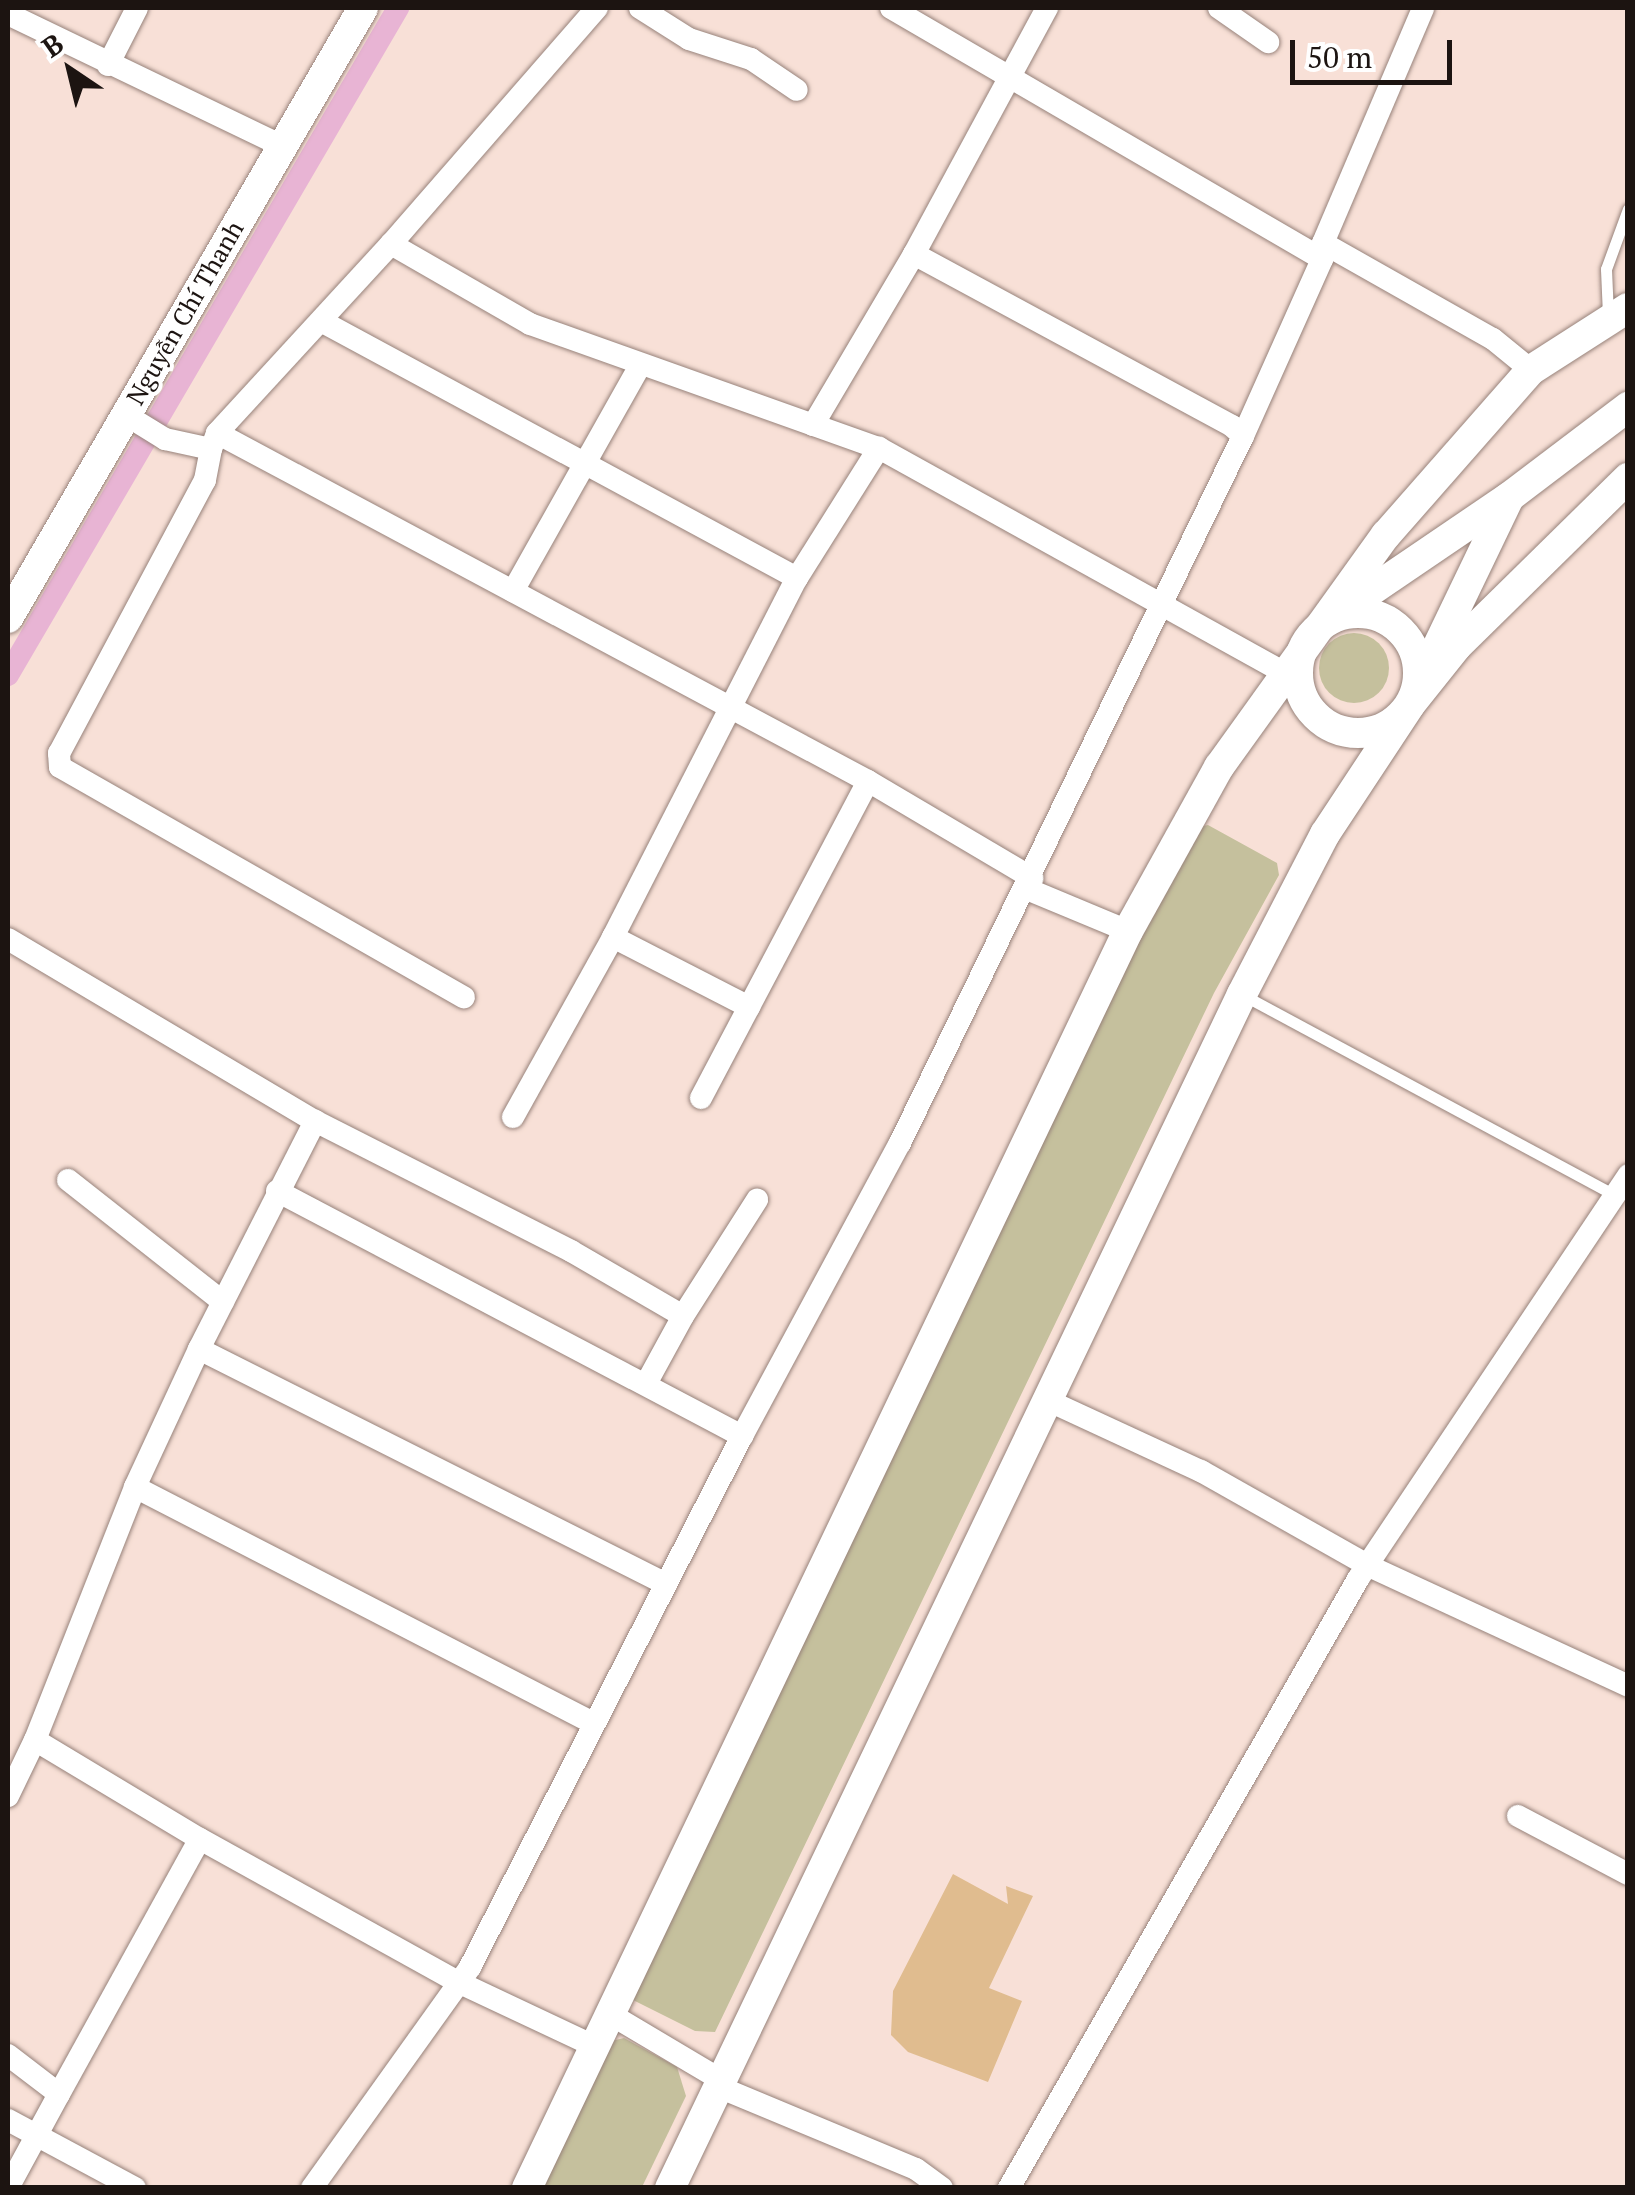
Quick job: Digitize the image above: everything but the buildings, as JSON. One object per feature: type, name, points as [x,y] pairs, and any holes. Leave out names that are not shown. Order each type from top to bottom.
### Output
[{"type":"street","points":[[108,66],[137,8]]},
{"type":"street","name":"Nguyễn Chí Thanh","points":[[8,618],[364,8]]},
{"type":"street","points":[[464,997],[60,767],[59,753],[205,480],[214,441],[597,8]]},
{"type":"street","points":[[640,8],[689,39],[752,59],[797,90]]},
{"type":"street","points":[[892,8],[1010,80],[1493,339],[1531,370]]},
{"type":"street","points":[[814,426],[914,254],[1047,8]]},
{"type":"street","points":[[1219,8],[1268,42]]},
{"type":"street","points":[[312,2188],[470,1967],[742,1436],[900,1143],[1244,436],[1423,8]]},
{"type":"street","points":[[8,14],[108,66],[282,146]]},
{"type":"street","points":[[392,244],[530,324],[879,448],[1164,602],[1284,672]]},
{"type":"street","points":[[914,254],[1244,436]]},
{"type":"street","points":[[527,2188],[1128,931],[1219,768],[1284,672],[1386,535],[1531,370],[1618,316]]},
{"type":"street","points":[[322,321],[797,578]]},
{"type":"street","points":[[513,591],[640,366]]},
{"type":"street","points":[[1628,407],[1508,498],[1319,628],[1297,672],[1308,709],[1322,723],[1360,734],[1380,730],[1456,646],[1628,478]]},
{"type":"street","points":[[126,415],[165,438],[214,441],[513,591],[868,782],[1029,884],[1128,931]]},
{"type":"street","points":[[513,1117],[613,937],[797,578],[879,448]]},
{"type":"street","points":[[670,2188],[1242,994],[1325,834],[1414,696],[1508,498]]},
{"type":"street","points":[[1319,628],[1346,614],[1385,618],[1414,647],[1414,696]]},
{"type":"street","points":[[702,1098],[868,782]]},
{"type":"street","points":[[613,937],[749,1007]]},
{"type":"street","points":[[8,938],[316,1122],[571,1251],[683,1316]]},
{"type":"street","points":[[8,1796],[35,1740],[135,1487],[198,1349],[316,1122]]},
{"type":"street","points":[[1009,2188],[1367,1565],[1628,1175]]},
{"type":"street","points":[[68,1180],[223,1302]]},
{"type":"street","points":[[277,1191],[647,1382],[742,1436]]},
{"type":"street","points":[[647,1382],[683,1316],[757,1200]]},
{"type":"street","points":[[198,1349],[666,1584]]},
{"type":"street","points":[[1047,1400],[1201,1471],[1367,1565],[1628,1686]]},
{"type":"street","points":[[135,1487],[593,1723]]},
{"type":"street","points":[[35,1740],[200,1839],[458,1982],[594,2046]]},
{"type":"street","points":[[1518,1816],[1628,1874]]},
{"type":"street","points":[[8,2188],[200,1839]]},
{"type":"street","points":[[610,2014],[720,2084],[916,2170],[942,2188]]},
{"type":"street","points":[[8,2055],[59,2094]]},
{"type":"street","points":[[8,2120],[135,2188]]},
{"type":"lane","points":[[1618,316],[1606,268],[1628,208]]},
{"type":"lane","points":[[1242,994],[1614,1196]]},
{"type":"shaded area","points":[[1354,633],[1379,643],[1389,668],[1379,693],[1354,703],[1329,693],[1319,668],[1329,643]]},
{"type":"shaded area","points":[[1208,825],[1277,863],[1279,875],[1214,993],[715,2032],[695,2031],[627,1997],[1130,946],[1198,827]]},
{"type":"shaded area","points":[[624,2038],[677,2067],[686,2096],[642,2187],[534,2188],[603,2043]]},
{"type":"waterway","points":[[8,675],[398,8]]}]
